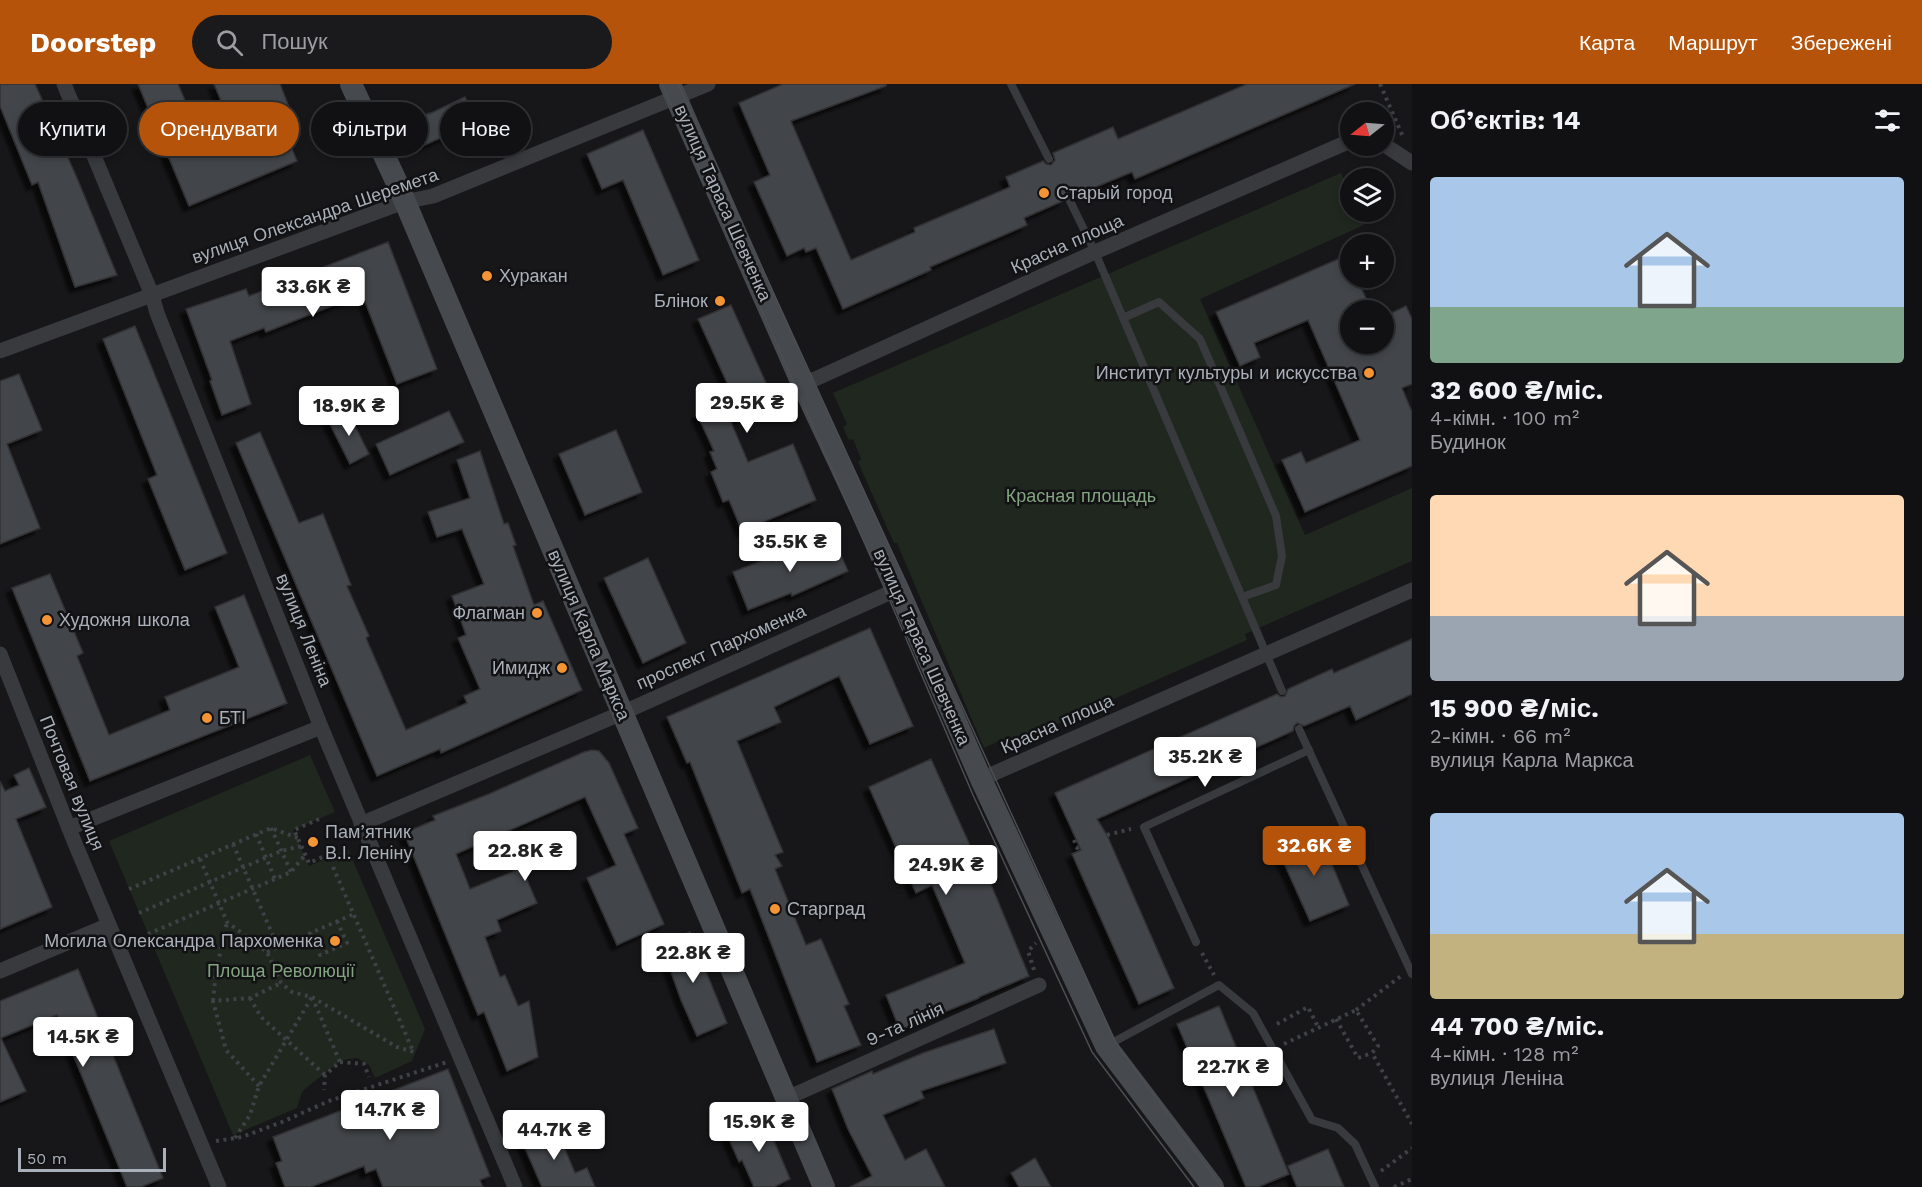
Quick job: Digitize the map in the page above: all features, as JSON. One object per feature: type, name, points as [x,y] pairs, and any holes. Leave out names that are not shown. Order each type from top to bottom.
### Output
[{"type":"main road","name":"вулиця Карла Маркса","points":[[351,84],[404,202],[824,1187]]},
{"type":"main road","name":"вулиця Тараса Шевченка","points":[[673,90],[800,379],[898,589],[981,779],[1106,1046],[1213,1187]]},
{"type":"street","name":"вулиця Леніна","points":[[64,84],[152,295],[157,313],[321,727],[515,1187]]},
{"type":"street","name":"вулиця Олександра Шеремета","points":[[0,351],[404,202],[433,196],[673,90],[708,84]]},
{"type":"street","name":"Красна площа","points":[[800,379],[813,380],[1095,252],[1340,145]]},
{"type":"street","points":[[1394,152],[1412,164]]},
{"type":"street","name":"проспект Пархоменка","points":[[361,824],[622,713],[898,589]]},
{"type":"street","name":"Красна площа","points":[[981,779],[1412,590]]},
{"type":"street","name":"Почтовая вулиця","points":[[0,654],[109,926],[219,1187]]},
{"type":"street","points":[[69,828],[321,727]]},
{"type":"street","points":[[0,971],[109,926]]},
{"type":"street","name":"9-та лінія","points":[[787,1098],[1039,985]]},
{"type":"lane","points":[[1011,84],[1049,159]]},
{"type":"lane","points":[[1069,199],[1095,252],[1282,691]]},
{"type":"lane","points":[[1123,318],[1159,302],[1200,339],[1276,516],[1282,556],[1276,585],[1242,597]]},
{"type":"lane","points":[[1299,729],[1411,970]]},
{"type":"lane","points":[[1196,942],[1144,827],[1309,750]]},
{"type":"lane","points":[[1106,1046],[1219,985],[1252,1013],[1312,1120],[1338,1128],[1354,1144],[1375,1187]]},
{"type":"path","points":[[1380,84],[1404,139]]},
{"type":"path","points":[[319,819],[294,830],[305,855],[309,863],[334,852]]},
{"type":"path","points":[[1107,835],[1144,827]]},
{"type":"path","points":[[129,889],[271,828],[298,838]]},
{"type":"path","points":[[271,828],[291,872]]},
{"type":"path","points":[[256,834],[275,879]]},
{"type":"path","points":[[1074,840],[1077,848],[1083,845]]},
{"type":"path","points":[[233,844],[278,947]]},
{"type":"path","points":[[140,913],[282,851],[302,846]]},
{"type":"path","points":[[148,934],[291,872],[305,855]]},
{"type":"path","points":[[200,859],[227,922],[267,952],[281,983],[292,992],[312,997],[397,1047],[414,1052],[333,867]]},
{"type":"path","points":[[267,952],[354,914]]},
{"type":"path","points":[[310,933],[320,955],[332,950],[347,943],[337,921]]},
{"type":"path","points":[[227,922],[216,971],[213,1001],[226,1050],[259,1086]]},
{"type":"path","points":[[1196,942],[1219,985]]},
{"type":"path","points":[[1277,1024],[1308,1007],[1318,1027],[1356,1010],[1411,970]]},
{"type":"path","points":[[213,1001],[250,998],[281,983]]},
{"type":"path","points":[[234,1138],[250,1115],[259,1086],[312,997]]},
{"type":"path","points":[[312,997],[340,1062]]},
{"type":"path","points":[[250,998],[261,1017],[325,1075]]},
{"type":"path","points":[[1335,1019],[1358,1058],[1372,1053],[1378,1046],[1356,1010]]},
{"type":"path","points":[[1372,1053],[1412,1124]]},
{"type":"path","points":[[200,1142],[242,1137],[329,1101],[461,1056]]},
{"type":"path","points":[[324,1090],[325,1075],[340,1062],[364,1064],[369,1077]]},
{"type":"path","points":[[1371,1178],[1412,1148]]},
{"type":"path","points":[[1394,1187],[1412,1179]]},
{"type":"green space","name":"Красная площадь","points":[[1340,173],[1340,222],[1363,222],[1364,225],[1200,299],[1305,535],[1412,488],[1412,561],[1245,634],[1247,640],[1003,748],[999,741],[984,748],[897,543],[894,543],[858,462],[861,459],[853,439],[849,440],[843,427],[847,424],[833,393]]},
{"type":"green space","name":"Площа Революції","points":[[310,755],[335,812],[293,830],[309,866],[348,849],[425,1029],[412,1061],[375,1078],[369,1065],[357,1058],[342,1060],[302,1092],[297,1108],[233,1135],[109,841]]},
{"type":"building","points":[[0,84],[35,84],[43,102],[18,102],[18,150],[0,106]]},
{"type":"building","points":[[138,84],[178,84],[186,102],[146,102]]},
{"type":"building","points":[[214,84],[280,84],[287,102],[222,102]]},
{"type":"building","points":[[783,84],[886,84],[886,86],[791,121],[851,260],[915,232],[914,228],[1010,187],[1006,177],[1043,161],[1051,165],[1055,160],[1053,153],[1113,127],[1118,139],[1247,84],[1355,84],[1135,179],[1132,172],[1074,196],[1067,193],[1063,201],[1024,218],[1027,225],[930,267],[931,270],[843,309],[816,248],[806,252],[804,248],[787,256],[754,182],[770,175],[739,103]]},
{"type":"building","points":[[465,97],[467,102],[454,102]]},
{"type":"building","points":[[440,109],[440,138],[428,144],[428,113]]},
{"type":"building","points":[[643,130],[699,260],[663,275],[623,180],[602,189],[587,154]]},
{"type":"building","points":[[20,156],[67,156],[117,275],[75,287],[38,182],[32,185]]},
{"type":"building","points":[[168,156],[295,156],[297,161],[189,206]]},
{"type":"building","points":[[388,242],[437,369],[397,384],[362,294],[266,332],[264,328],[230,341],[251,404],[222,415],[186,309],[246,289],[249,296]]},
{"type":"building","points":[[1340,258],[1340,288],[1361,288],[1367,300],[1340,300],[1340,354],[1394,354],[1394,312],[1406,306],[1412,319],[1412,384],[1402,388],[1412,412],[1412,466],[1305,512],[1282,460],[1301,452],[1306,463],[1360,440],[1308,320],[1254,343],[1260,357],[1240,366],[1216,312]]},
{"type":"building","points":[[731,305],[775,403],[731,422],[748,462],[793,444],[816,500],[742,531],[729,500],[723,502],[711,472],[717,469],[710,452],[714,451],[697,414],[734,398],[698,319]]},
{"type":"building","points":[[135,326],[227,553],[185,570],[148,479],[157,475],[103,339]]},
{"type":"building","points":[[19,374],[42,430],[7,444],[40,528],[0,544],[0,381]]},
{"type":"building","points":[[347,410],[369,454],[350,464],[328,420]]},
{"type":"building","points":[[449,411],[464,442],[390,475],[376,444]]},
{"type":"building","points":[[616,430],[642,492],[585,515],[559,454]]},
{"type":"building","points":[[260,432],[299,523],[323,514],[351,585],[347,586],[369,636],[366,638],[406,730],[467,703],[464,696],[480,689],[458,638],[466,635],[452,596],[484,584],[462,529],[437,537],[428,512],[470,498],[457,460],[480,451],[504,524],[508,523],[516,545],[513,546],[534,605],[543,601],[582,690],[441,753],[440,749],[377,776],[236,443]]},
{"type":"building","points":[[823,537],[825,541],[833,537],[848,571],[792,596],[791,593],[748,610],[733,572],[771,557],[772,561]]},
{"type":"building","points":[[648,558],[686,643],[643,663],[604,578]]},
{"type":"building","points":[[50,574],[83,653],[77,656],[109,735],[170,710],[165,697],[239,667],[215,607],[244,595],[287,703],[90,781],[12,588]]},
{"type":"building","points":[[870,628],[913,726],[870,744],[839,676],[774,707],[781,722],[737,741],[783,852],[775,855],[782,866],[775,869],[806,945],[821,939],[849,1004],[844,1006],[861,1045],[817,1062],[750,889],[742,893],[690,762],[687,763],[667,717]]},
{"type":"building","points":[[1412,639],[1412,694],[1356,720],[1350,706],[1304,726],[1297,723],[1293,731],[1097,819],[1107,835],[1174,988],[1139,1004],[1072,854],[1081,850],[1055,793],[1277,694],[1281,697],[1285,696],[1288,689],[1332,669],[1334,673]]},
{"type":"building","points":[[592,750],[599,751],[609,763],[638,828],[624,834],[664,924],[617,945],[587,878],[616,865],[585,797],[456,854],[470,889],[522,868],[537,903],[497,920],[501,931],[485,937],[500,977],[505,975],[518,1006],[529,1001],[538,1057],[507,1071],[484,1012],[478,1015],[404,833],[435,820],[433,816]]},
{"type":"building","points":[[931,759],[987,883],[990,882],[1029,976],[900,1030],[886,995],[965,963],[932,885],[916,893],[869,787]]},
{"type":"building","points":[[29,768],[46,807],[16,819],[52,907],[0,929],[0,781],[5,791],[19,785],[14,775]]},
{"type":"building","points":[[1319,833],[1349,905],[1310,921],[1278,850]]},
{"type":"building","points":[[690,932],[727,1023],[697,1036],[661,944]]},
{"type":"building","points":[[78,969],[163,1178],[141,1187],[127,1187],[57,1015],[1,1038],[26,1091],[0,1102],[0,1001]]},
{"type":"building","points":[[1219,1006],[1289,1174],[1258,1187],[1246,1187],[1177,1024]]},
{"type":"building","points":[[994,1029],[1006,1063],[921,1091],[924,1098],[883,1115],[905,1160],[926,1149],[945,1187],[850,1187],[872,1176],[848,1129],[832,1089],[872,1071],[873,1074],[923,1053]]},
{"type":"building","points":[[448,1069],[490,1176],[480,1180],[483,1187],[383,1187],[376,1169],[366,1173],[364,1166],[311,1187],[285,1187],[276,1163],[282,1161],[273,1137]]},
{"type":"building","points":[[763,1114],[790,1179],[774,1187],[754,1187],[742,1160],[739,1162],[726,1132]]},
{"type":"building","points":[[555,1125],[575,1173],[587,1168],[595,1187],[542,1187],[521,1139]]},
{"type":"building","points":[[1328,1149],[1344,1187],[1297,1187],[1288,1166]]},
{"type":"building","points":[[1035,1158],[1051,1187],[1019,1187],[1011,1173]]},
{"type":"tram line","points":[[662,84],[973,795],[1092,1052],[1194,1187]]},
{"type":"tram line","points":[[678,84],[1117,1045],[1222,1187]]},
{"type":"place","name":"Старый город","points":[[1044,193]]},
{"type":"place","name":"Хуракан","points":[[487,276]]},
{"type":"place","name":"Блінок","points":[[720,301]]},
{"type":"place","name":"Институт культуры и искусства","points":[[1369,373]]},
{"type":"place","name":"Флагман","points":[[537,613]]},
{"type":"place","name":"Художня школа","points":[[47,620]]},
{"type":"place","name":"Имидж","points":[[562,668]]},
{"type":"place","name":"БТІ","points":[[207,718]]},
{"type":"place","name":"Пам’ятник В.І. Леніну","points":[[313,842]]},
{"type":"place","name":"Старград","points":[[775,909]]},
{"type":"place","name":"Могила Олександра Пархоменка","points":[[335,941]]}]
